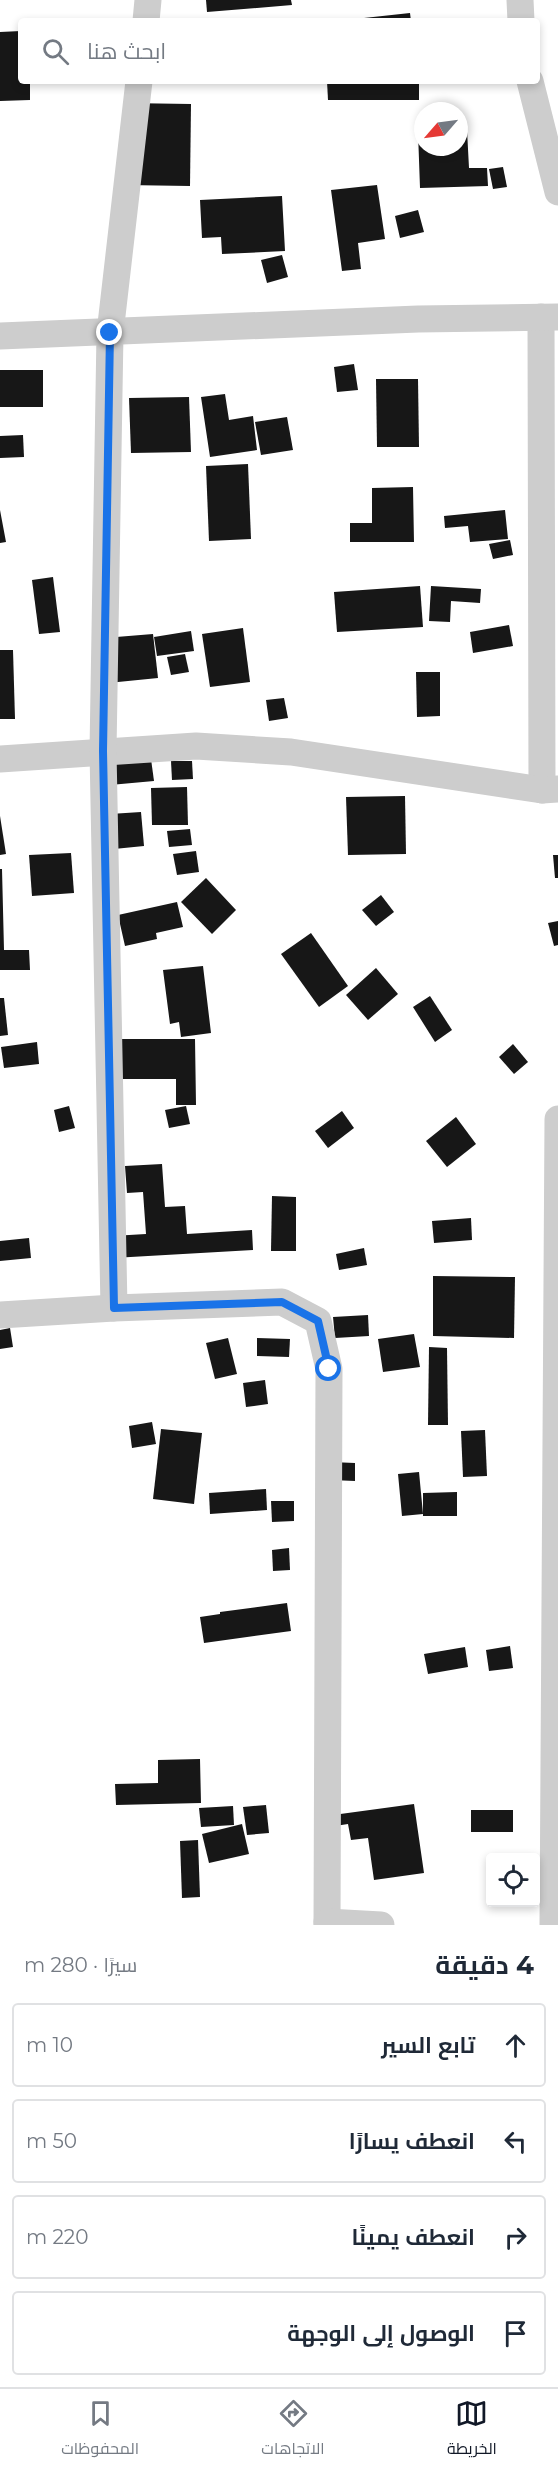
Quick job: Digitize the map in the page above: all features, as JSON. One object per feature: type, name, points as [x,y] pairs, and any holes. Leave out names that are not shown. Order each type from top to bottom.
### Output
[{"type":"street","points":[[146,18],[148,0]]},
{"type":"street","points":[[520,0],[520,18]]},
{"type":"street","points":[[114,1308],[103,751],[110,333],[139,84]]},
{"type":"street","points":[[531,84],[558,192]]},
{"type":"street","points":[[0,336],[418,319],[550,317],[550,790],[291,752],[196,746],[0,759]]},
{"type":"street","points":[[553,1925],[558,1119]]},
{"type":"street","points":[[0,1315],[282,1302],[318,1321],[329,1369],[327,1924],[381,1925]]},
{"type":"building","points":[[206,0],[291,0],[292,5],[207,12]]},
{"type":"building","points":[[410,13],[411,18],[364,18]]},
{"type":"building","points":[[18,31],[18,84],[30,84],[30,100],[0,101],[0,32]]},
{"type":"building","points":[[327,84],[419,84],[419,100],[328,100]]},
{"type":"building","points":[[126,103],[191,104],[190,186],[125,185]]},
{"type":"building","points":[[468,149],[469,168],[487,168],[488,186],[420,188],[419,156],[468,156]]},
{"type":"building","points":[[503,167],[507,187],[493,189],[489,169]]},
{"type":"building","points":[[377,185],[385,239],[358,243],[361,269],[342,271],[331,190]]},
{"type":"building","points":[[282,196],[285,251],[222,254],[221,237],[202,238],[200,200]]},
{"type":"building","points":[[418,210],[424,232],[400,238],[395,216]]},
{"type":"building","points":[[282,255],[288,277],[267,283],[261,260]]},
{"type":"building","points":[[354,364],[358,390],[337,392],[334,367]]},
{"type":"building","points":[[0,370],[43,370],[43,407],[0,407]]},
{"type":"building","points":[[376,379],[418,379],[419,447],[377,447]]},
{"type":"building","points":[[225,394],[229,420],[253,416],[257,450],[210,457],[201,397]]},
{"type":"building","points":[[189,397],[191,452],[131,453],[129,398]]},
{"type":"building","points":[[287,417],[293,450],[261,455],[255,422]]},
{"type":"building","points":[[23,435],[24,457],[0,458],[0,436]]},
{"type":"building","points":[[248,464],[251,539],[209,541],[206,466]]},
{"type":"building","points":[[413,487],[414,542],[350,542],[350,523],[372,523],[372,488]]},
{"type":"building","points":[[0,510],[6,542],[0,543]]},
{"type":"building","points":[[505,510],[508,539],[470,542],[468,526],[445,528],[444,516]]},
{"type":"building","points":[[510,540],[513,555],[493,559],[489,544]]},
{"type":"building","points":[[53,577],[60,632],[39,634],[32,580]]},
{"type":"building","points":[[420,586],[423,627],[337,632],[334,592]]},
{"type":"building","points":[[431,586],[481,589],[480,603],[451,601],[450,622],[429,621]]},
{"type":"building","points":[[509,625],[513,646],[473,653],[470,632]]},
{"type":"building","points":[[243,628],[250,682],[210,687],[202,634]]},
{"type":"building","points":[[191,631],[194,651],[157,656],[154,637]]},
{"type":"building","points":[[153,634],[158,678],[108,683],[104,638]]},
{"type":"building","points":[[0,650],[13,650],[15,719],[0,719]]},
{"type":"building","points":[[185,654],[189,672],[171,675],[167,657]]},
{"type":"building","points":[[416,672],[440,672],[440,716],[417,717]]},
{"type":"building","points":[[284,698],[288,718],[269,721],[266,700]]},
{"type":"building","points":[[151,759],[154,781],[110,785],[108,763]]},
{"type":"building","points":[[171,761],[192,761],[193,779],[172,780]]},
{"type":"building","points":[[187,787],[188,825],[152,825],[151,788]]},
{"type":"building","points":[[405,796],[406,854],[348,855],[346,797]]},
{"type":"building","points":[[141,812],[144,846],[114,849],[110,814]]},
{"type":"building","points":[[0,816],[6,854],[0,855]]},
{"type":"building","points":[[190,829],[192,845],[169,847],[167,831]]},
{"type":"building","points":[[196,851],[199,872],[177,875],[173,854]]},
{"type":"building","points":[[71,853],[74,893],[32,896],[29,855]]},
{"type":"building","points":[[553,855],[558,855],[558,878],[555,878]]},
{"type":"building","points":[[0,869],[2,869],[4,950],[29,950],[30,970],[0,970]]},
{"type":"building","points":[[206,878],[236,910],[212,934],[181,902]]},
{"type":"building","points":[[381,895],[394,912],[376,926],[362,910]]},
{"type":"building","points":[[177,902],[183,927],[156,933],[157,939],[125,946],[118,915]]},
{"type":"building","points":[[558,921],[558,945],[554,946],[548,923]]},
{"type":"building","points":[[311,933],[348,986],[319,1007],[281,954]]},
{"type":"building","points":[[203,966],[211,1033],[181,1037],[179,1022],[170,1024],[163,970]]},
{"type":"building","points":[[376,968],[398,994],[368,1020],[346,995]]},
{"type":"building","points":[[430,996],[452,1030],[435,1042],[413,1007]]},
{"type":"building","points":[[0,998],[4,998],[8,1035],[0,1036]]},
{"type":"building","points":[[109,1039],[195,1039],[196,1105],[176,1105],[176,1079],[109,1079]]},
{"type":"building","points":[[37,1042],[39,1064],[4,1068],[1,1047]]},
{"type":"building","points":[[513,1044],[528,1062],[514,1074],[499,1057]]},
{"type":"building","points":[[69,1106],[75,1128],[59,1132],[54,1110]]},
{"type":"building","points":[[186,1106],[190,1124],[169,1128],[165,1110]]},
{"type":"building","points":[[342,1111],[354,1128],[328,1148],[315,1131]]},
{"type":"building","points":[[456,1117],[476,1144],[447,1167],[426,1141]]},
{"type":"building","points":[[162,1164],[165,1207],[185,1206],[187,1234],[252,1230],[253,1250],[113,1258],[112,1236],[146,1234],[143,1192],[127,1193],[125,1166]]},
{"type":"building","points":[[272,1196],[296,1197],[296,1251],[271,1251]]},
{"type":"building","points":[[471,1218],[472,1240],[434,1243],[432,1221]]},
{"type":"building","points":[[29,1238],[31,1258],[0,1261],[0,1241]]},
{"type":"building","points":[[364,1248],[367,1265],[339,1270],[336,1254]]},
{"type":"building","points":[[433,1276],[515,1277],[514,1338],[433,1336]]},
{"type":"building","points":[[368,1315],[369,1336],[335,1338],[333,1317]]},
{"type":"building","points":[[10,1328],[13,1347],[0,1349],[0,1330]]},
{"type":"building","points":[[414,1334],[420,1367],[383,1372],[378,1339]]},
{"type":"building","points":[[228,1338],[237,1374],[215,1379],[206,1343]]},
{"type":"building","points":[[257,1338],[290,1339],[289,1357],[257,1356]]},
{"type":"building","points":[[429,1347],[447,1348],[448,1425],[428,1425]]},
{"type":"building","points":[[265,1380],[268,1404],[246,1407],[243,1383]]},
{"type":"building","points":[[152,1422],[156,1444],[132,1448],[129,1426]]},
{"type":"building","points":[[161,1429],[202,1433],[194,1504],[153,1499]]},
{"type":"building","points":[[485,1430],[487,1476],[463,1477],[461,1431]]},
{"type":"building","points":[[331,1462],[355,1463],[355,1481],[331,1480]]},
{"type":"building","points":[[419,1472],[423,1514],[402,1516],[398,1474]]},
{"type":"building","points":[[266,1489],[267,1510],[210,1514],[209,1493]]},
{"type":"building","points":[[457,1492],[457,1516],[423,1516],[423,1493]]},
{"type":"building","points":[[271,1501],[294,1501],[294,1521],[272,1522]]},
{"type":"building","points":[[289,1548],[290,1570],[273,1571],[272,1550]]},
{"type":"building","points":[[287,1603],[291,1631],[204,1643],[200,1617]]},
{"type":"building","points":[[510,1646],[513,1668],[489,1671],[486,1650]]},
{"type":"building","points":[[465,1647],[468,1667],[428,1674],[424,1654]]},
{"type":"building","points":[[200,1759],[201,1803],[116,1805],[115,1784],[158,1783],[158,1760]]},
{"type":"building","points":[[414,1804],[424,1873],[374,1880],[368,1838],[351,1840],[348,1824],[335,1826],[333,1815]]},
{"type":"building","points":[[266,1805],[269,1833],[247,1835],[243,1807]]},
{"type":"building","points":[[233,1806],[234,1825],[201,1827],[199,1808]]},
{"type":"building","points":[[471,1810],[513,1810],[513,1832],[471,1832]]},
{"type":"building","points":[[242,1824],[249,1854],[209,1863],[202,1834]]},
{"type":"building","points":[[198,1840],[200,1897],[182,1898],[180,1841]]},
{"type":"route","points":[[110,333],[103,751],[114,1308],[282,1302],[318,1321],[329,1369]]}]
